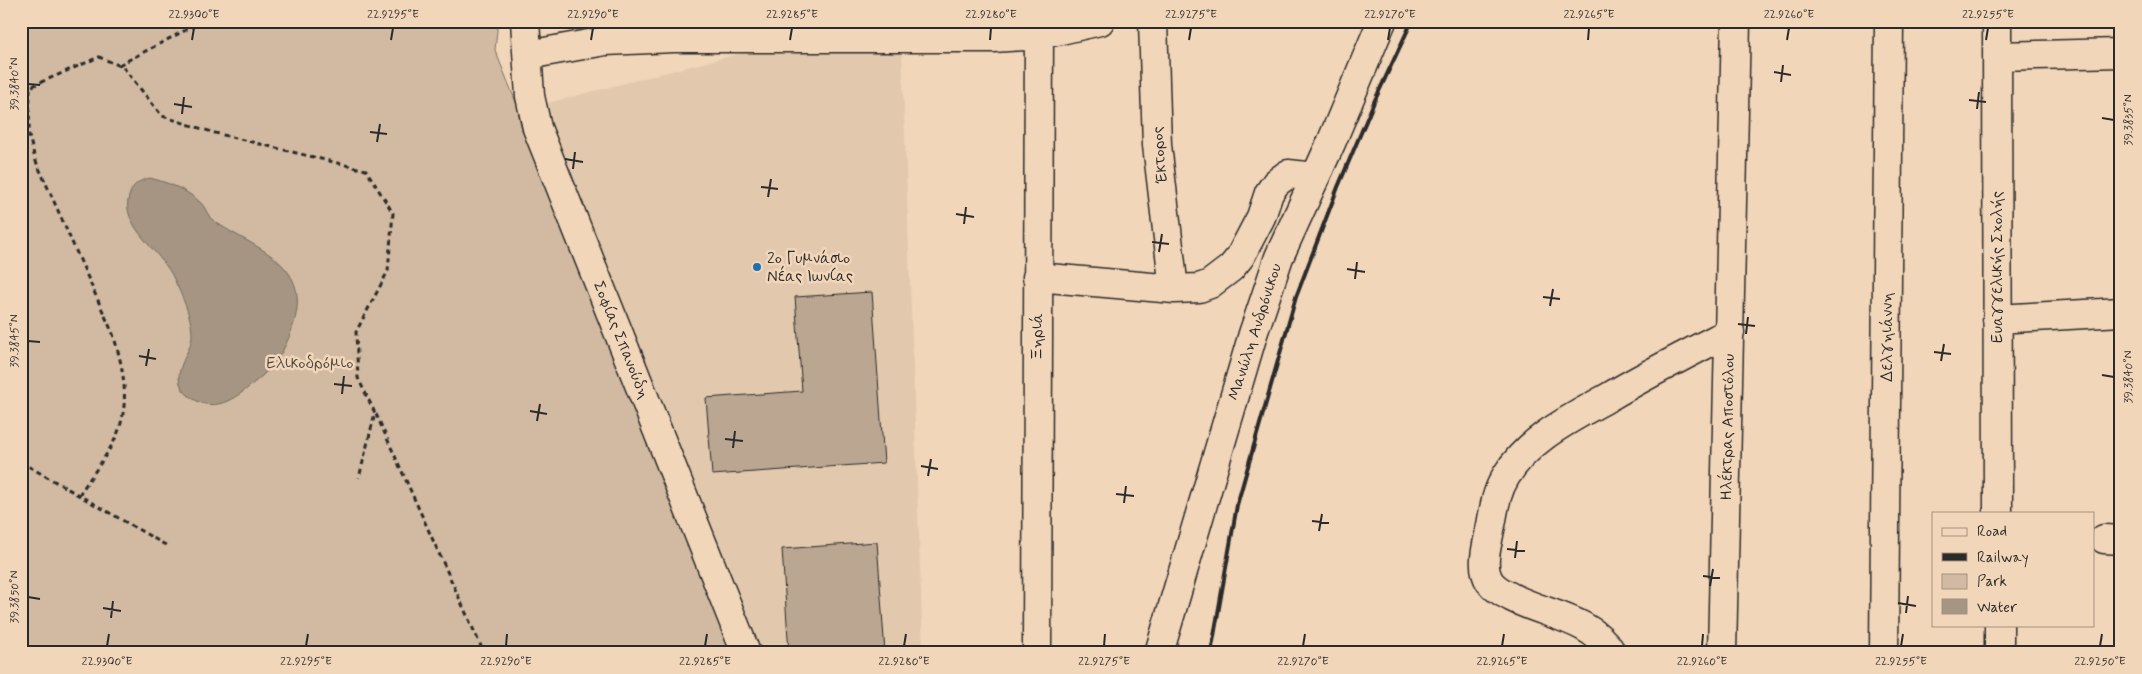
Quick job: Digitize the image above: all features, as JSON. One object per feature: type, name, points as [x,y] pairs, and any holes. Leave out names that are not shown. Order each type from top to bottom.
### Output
[{"type":"street","name":"Σοφίας Σπανούδη","points":[[525,21],[531,103],[541,140],[746,653]]},
{"type":"street","points":[[528,55],[673,30],[973,38],[1100,21]]},
{"type":"street","name":"Έκτορος","points":[[1153,21],[1157,145],[1174,289]]},
{"type":"street","name":"Μανώλη Ανδρόνικου","points":[[1159,653],[1253,334],[1279,257],[1316,177],[1382,21]]},
{"type":"street","name":"Ηλέκτρας Αποστόλου","points":[[1722,653],[1736,21]]},
{"type":"street","name":"Δελγηιάννη","points":[[1884,653],[1889,21]]},
{"type":"street","name":"Ευαγγελικής Σχολής","points":[[1997,21],[1998,512]]},
{"type":"street","name":"Ξηριά","points":[[1038,653],[1039,28]]},
{"type":"street","points":[[1997,56],[2121,53]]},
{"type":"street","points":[[1038,278],[1174,289],[1199,288],[1210,284],[1231,268],[1248,244],[1261,217],[1269,193],[1276,183],[1288,174],[1316,177]]},
{"type":"street","points":[[1997,319],[2121,312]]},
{"type":"street","points":[[1612,653],[1605,641],[1589,628],[1527,606],[1504,593],[1490,582],[1484,561],[1495,498],[1506,476],[1522,456],[1542,437],[1623,388],[1730,332]]},
{"type":"street","points":[[1998,626],[1999,653]]},
{"type":"path","points":[[119,66],[203,21]]},
{"type":"path","points":[[21,84],[30,86],[99,57],[123,67],[162,116],[215,132],[366,170],[393,213],[388,271],[356,332],[358,378],[484,653]]},
{"type":"path","points":[[30,86],[29,136],[35,159],[113,334],[123,370],[126,394],[114,442],[79,495]]},
{"type":"path","points":[[359,478],[375,413]]},
{"type":"path","points":[[21,462],[169,548]]},
{"type":"shaded area","name":"2ο Γυμνάσιο Νέας Ιωνίας","points":[[765,47],[902,53],[923,653],[760,653],[540,105]]},
{"type":"green space","name":"Ελικοδρόμιο","points":[[21,21],[498,21],[495,50],[738,653],[21,653]]},
{"type":"water","points":[[150,178],[177,187],[195,198],[203,205],[214,221],[276,259],[287,271],[295,285],[297,302],[294,323],[286,345],[269,370],[228,401],[209,405],[198,402],[186,393],[180,384],[180,370],[192,338],[188,312],[174,279],[161,259],[136,228],[130,218],[128,207],[129,196],[134,186]]},
{"type":"building","points":[[872,292],[884,463],[712,475],[706,398],[802,391],[795,297]]},
{"type":"building","points":[[877,542],[885,653],[789,653],[782,549]]},
{"type":"railway","points":[[1211,653],[1237,505],[1296,297],[1338,187],[1374,102],[1412,21]]},
{"type":"place","name":"2ο Γυμνάσιο Νέας Ιωνίας","points":[[757,267]]}]
